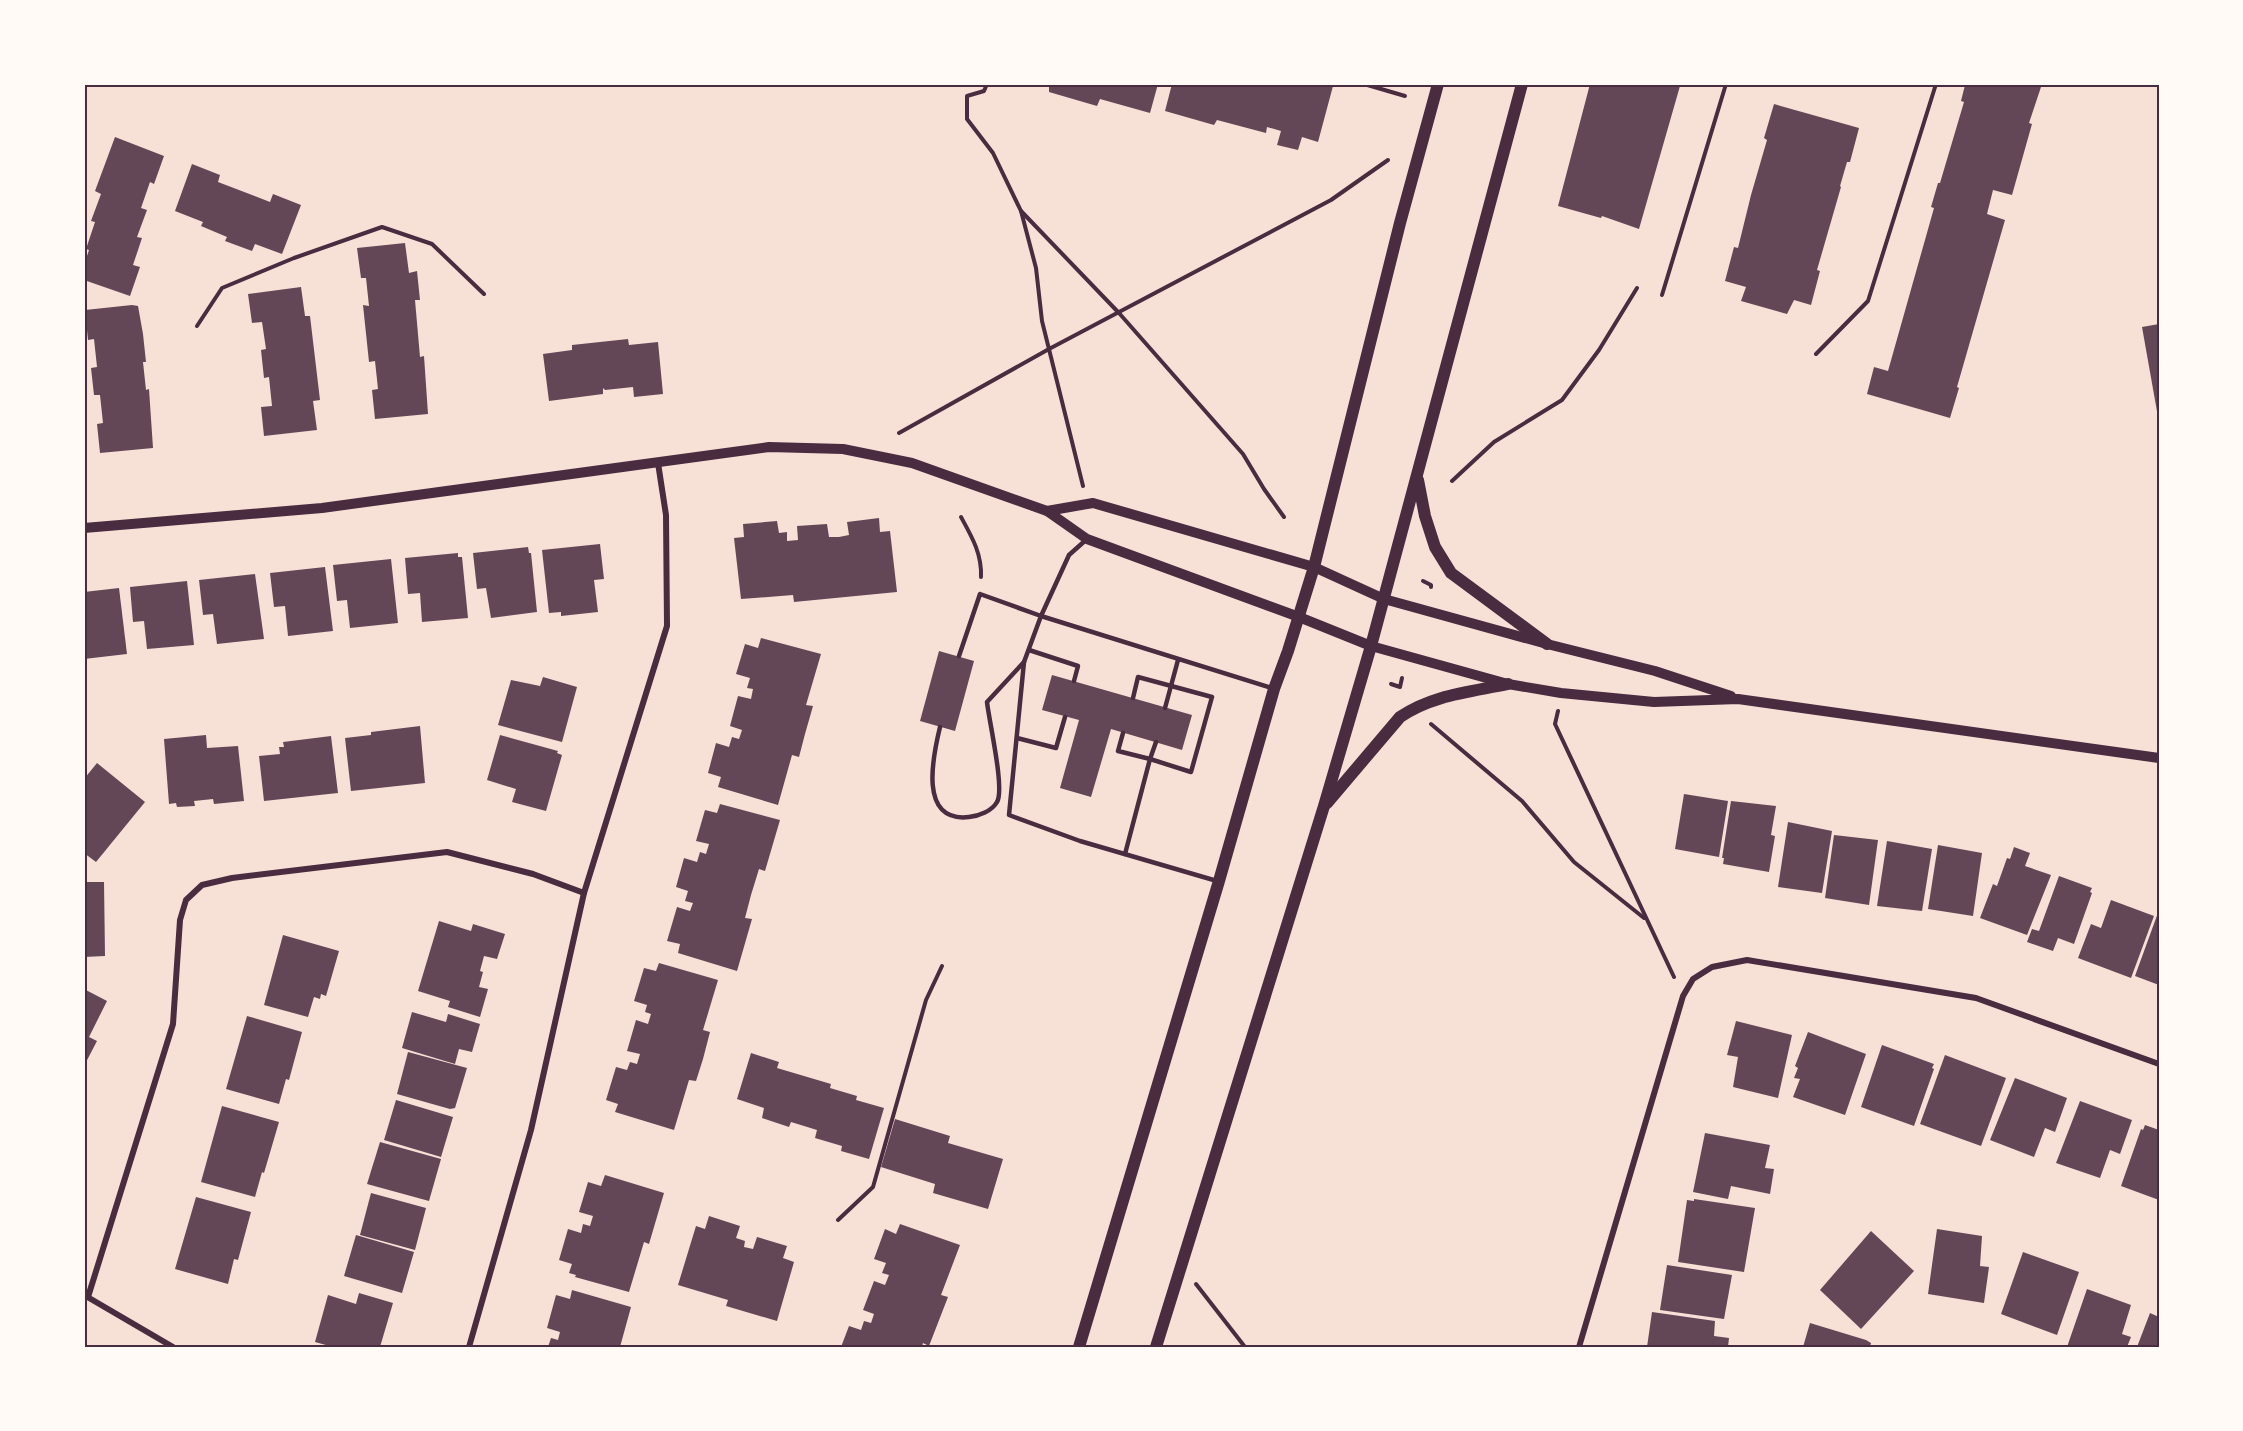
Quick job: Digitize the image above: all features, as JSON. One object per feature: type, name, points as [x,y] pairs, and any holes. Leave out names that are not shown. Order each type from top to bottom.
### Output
[{"type":"main road","points":[[1079,1347],[1219,881],[1274,689],[1314,567],[1400,223],[1438,84]]},
{"type":"main road","points":[[1156,1347],[1324,806],[1371,646],[1522,84]]},
{"type":"main road","points":[[1417,476],[1425,516],[1435,547],[1451,573],[1547,644]]},
{"type":"main road","points":[[1324,806],[1400,717],[1431,700],[1508,684]]},
{"type":"street","points":[[84,528],[322,508],[769,447],[843,449],[912,463],[1047,511],[1087,539],[1371,646],[1508,684],[1561,693],[1654,702],[1738,699],[2159,758]]},
{"type":"street","points":[[469,1347],[531,1130],[584,893],[667,626],[666,515],[658,463]]},
{"type":"street","points":[[1047,511],[1093,503],[1314,567],[1384,599],[1547,644],[1655,670],[1738,699]]},
{"type":"street","points":[[173,1347],[86,1296],[173,1023],[180,920],[186,900],[202,885],[232,878],[447,852],[533,874],[584,893]]},
{"type":"street","points":[[1579,1347],[1683,996],[1693,979],[1712,967],[1747,960],[1976,998],[2159,1064]]},
{"type":"lane","points":[[1087,539],[1070,555],[1041,616],[1024,662],[1010,815],[1080,841],[1219,881]]},
{"type":"lane","points":[[959,656],[980,594],[1041,616],[1274,689]]},
{"type":"lane","points":[[1029,650],[1078,666],[1074,681]]},
{"type":"lane","points":[[1165,708],[1178,660]]},
{"type":"lane","points":[[940,727],[935,745],[931,784],[933,796],[940,808],[953,816],[964,818],[990,810],[998,802],[1000,784],[987,702],[1024,662]]},
{"type":"lane","points":[[1123,733],[1118,751],[1191,772],[1212,697],[1138,677],[1132,698]]},
{"type":"lane","points":[[1017,738],[1056,748],[1065,717]]},
{"type":"lane","points":[[1125,854],[1156,742]]},
{"type":"path","points":[[987,84],[984,91],[967,96],[967,119],[993,153],[1021,211],[1036,268],[1042,321],[1084,490]]},
{"type":"path","points":[[1364,84],[1405,96]]},
{"type":"path","points":[[1662,295],[1726,84]]},
{"type":"path","points":[[1816,354],[1868,301],[1936,84]]},
{"type":"path","points":[[899,433],[1049,348],[1331,200],[1388,160]]},
{"type":"path","points":[[1021,211],[1119,313],[1243,453],[1264,489],[1284,516]]},
{"type":"path","points":[[197,326],[222,288],[294,258],[382,227],[432,244],[484,294]]},
{"type":"path","points":[[1452,481],[1494,442],[1562,400],[1599,350],[1636,288]]},
{"type":"path","points":[[961,517],[982,561],[980,594]]},
{"type":"path","points":[[1423,581],[1431,585],[1430,594]]},
{"type":"path","points":[[1391,684],[1400,687],[1402,678]]},
{"type":"path","points":[[1561,693],[1555,724],[1683,996]]},
{"type":"path","points":[[1430,724],[1522,801],[1574,862],[1646,920]]},
{"type":"path","points":[[838,1220],[873,1187],[926,1000],[942,966]]},
{"type":"path","points":[[1181,1265],[1245,1347]]},
{"type":"building","points":[[1040,84],[1158,84],[1150,113],[1100,99],[1097,106],[1049,92],[1049,87]]},
{"type":"building","points":[[1172,84],[1326,84],[1333,86],[1318,142],[1302,137],[1298,150],[1277,145],[1281,131],[1267,127],[1266,133],[1217,120],[1214,125],[1165,111]]},
{"type":"building","points":[[1590,84],[1679,84],[1680,86],[1639,229],[1602,216],[1601,218],[1558,206]]},
{"type":"building","points":[[2042,84],[2029,123],[2032,124],[2012,195],[1993,190],[1987,214],[2005,220],[1950,418],[1867,394],[1874,367],[1888,371],[1934,208],[1931,207],[1964,102],[1961,101],[1965,85]]},
{"type":"building","points":[[1774,104],[1859,128],[1850,162],[1847,162],[1817,270],[1820,271],[1811,305],[1794,300],[1787,314],[1741,301],[1746,287],[1725,281],[1734,247],[1738,248],[1767,140],[1764,138]]},
{"type":"building","points":[[115,137],[164,156],[154,184],[150,182],[141,208],[147,210],[137,237],[142,238],[133,265],[140,267],[130,296],[84,280],[84,265],[89,250],[86,249],[95,222],[91,221],[101,194],[95,191]]},
{"type":"building","points":[[192,164],[220,175],[218,182],[270,202],[273,194],[301,205],[282,254],[255,244],[252,251],[225,241],[227,237],[201,226],[203,222],[175,211]]},
{"type":"building","points":[[405,243],[409,273],[417,271],[420,300],[415,300],[420,357],[424,356],[428,414],[375,419],[372,390],[378,389],[375,361],[369,362],[363,305],[369,306],[366,278],[361,278],[357,248]]},
{"type":"building","points":[[301,287],[305,316],[310,316],[320,400],[313,401],[317,430],[264,436],[261,407],[272,406],[269,377],[264,378],[261,350],[266,349],[262,322],[252,323],[248,294]]},
{"type":"building","points":[[138,306],[143,334],[146,362],[143,362],[146,390],[149,389],[153,448],[100,453],[97,424],[103,423],[100,395],[94,395],[91,368],[97,367],[94,339],[88,340],[85,310]]},
{"type":"building","points":[[2159,324],[2159,416],[2158,417],[2142,327]]},
{"type":"building","points":[[628,339],[629,345],[658,342],[663,394],[634,397],[633,387],[605,390],[603,388],[603,394],[549,401],[543,354],[572,350],[572,345]]},
{"type":"building","points":[[879,518],[880,532],[890,531],[897,592],[794,602],[793,595],[741,599],[734,538],[744,537],[743,524],[777,521],[779,533],[787,532],[787,541],[798,540],[797,526],[827,524],[829,537],[839,537],[849,535],[847,522]]},
{"type":"building","points":[[600,544],[604,579],[594,580],[598,612],[561,616],[561,612],[549,613],[542,550]]},
{"type":"building","points":[[528,547],[531,553],[537,612],[491,618],[486,588],[477,589],[473,553]]},
{"type":"building","points":[[458,553],[458,557],[462,557],[468,618],[422,622],[420,593],[408,594],[405,558]]},
{"type":"building","points":[[391,559],[398,623],[350,628],[347,600],[337,601],[333,565]]},
{"type":"building","points":[[325,567],[333,631],[288,636],[285,606],[274,607],[270,573]]},
{"type":"building","points":[[255,574],[264,639],[217,644],[213,614],[203,615],[199,580]]},
{"type":"building","points":[[187,581],[194,645],[147,649],[144,621],[133,622],[130,587]]},
{"type":"building","points":[[119,588],[127,654],[84,659],[84,592]]},
{"type":"building","points":[[761,638],[821,654],[806,705],[813,706],[799,757],[792,755],[778,805],[718,787],[721,777],[708,773],[716,743],[729,747],[732,737],[739,739],[742,730],[730,726],[738,696],[751,699],[753,689],[747,688],[750,678],[736,674],[745,644],[758,648]]},
{"type":"building","points":[[939,651],[974,661],[955,731],[920,721]]},
{"type":"building","points":[[1052,675],[1192,715],[1182,750],[1111,729],[1091,797],[1060,788],[1079,720],[1042,710]]},
{"type":"building","points":[[543,677],[577,687],[562,742],[498,725],[511,680],[540,686]]},
{"type":"building","points":[[420,726],[425,783],[351,791],[345,738],[371,735],[371,732]]},
{"type":"building","points":[[206,735],[207,748],[238,746],[244,801],[214,804],[213,799],[194,801],[195,806],[177,807],[176,803],[169,804],[164,739]]},
{"type":"building","points":[[500,735],[558,751],[557,753],[562,755],[546,811],[512,802],[516,789],[487,780]]},
{"type":"building","points":[[331,736],[338,793],[264,801],[259,756],[280,754],[279,747],[284,747],[283,742]]},
{"type":"building","points":[[97,763],[145,802],[96,862],[84,853],[84,779]]},
{"type":"building","points":[[1684,794],[1728,801],[1719,857],[1675,849]]},
{"type":"building","points":[[1731,801],[1776,806],[1771,835],[1775,836],[1769,872],[1723,864]]},
{"type":"building","points":[[720,804],[780,820],[765,871],[759,869],[751,895],[745,918],[752,919],[737,971],[678,953],[680,944],[667,941],[677,907],[690,911],[693,903],[685,901],[688,891],[676,887],[684,858],[697,862],[700,852],[706,854],[709,844],[696,841],[705,810],[717,813]]},
{"type":"building","points":[[1788,822],[1832,831],[1822,893],[1778,887]]},
{"type":"building","points":[[1834,835],[1878,840],[1869,905],[1825,898]]},
{"type":"building","points":[[1887,841],[1932,849],[1922,911],[1877,906]]},
{"type":"building","points":[[1938,845],[1982,853],[1973,916],[1928,909]]},
{"type":"building","points":[[2014,847],[2030,853],[2025,866],[2051,875],[2027,935],[1980,918],[1993,884],[1997,886],[2007,858],[2010,859]]},
{"type":"building","points":[[2059,876],[2092,888],[2090,892],[2092,893],[2074,944],[2058,938],[2053,951],[2027,942],[2032,929],[2039,931]]},
{"type":"building","points":[[84,882],[104,882],[105,956],[84,957]]},
{"type":"building","points":[[2111,900],[2154,916],[2131,978],[2078,958],[2091,924],[2101,928]]},
{"type":"building","points":[[2159,910],[2159,985],[2135,976]]},
{"type":"building","points":[[439,921],[471,931],[473,924],[505,934],[497,959],[484,956],[479,987],[488,989],[480,1017],[448,1007],[450,1001],[418,991]]},
{"type":"building","points":[[283,935],[339,951],[326,996],[321,994],[320,999],[314,997],[308,1017],[264,1005]]},
{"type":"building","points":[[659,963],[718,980],[703,1030],[710,1032],[703,1059],[696,1081],[689,1080],[674,1130],[615,1112],[618,1104],[606,1100],[616,1067],[627,1070],[630,1062],[637,1064],[640,1054],[627,1051],[636,1020],[648,1024],[651,1014],[645,1012],[647,1005],[634,1001],[644,968],[656,971]]},
{"type":"building","points":[[84,989],[107,1001],[89,1037],[97,1041],[84,1066]]},
{"type":"building","points":[[412,1012],[446,1022],[448,1014],[480,1024],[472,1052],[459,1049],[455,1064],[402,1048]]},
{"type":"building","points":[[247,1016],[302,1032],[289,1080],[286,1079],[279,1104],[226,1089]]},
{"type":"building","points":[[1736,1021],[1792,1035],[1778,1098],[1733,1087],[1738,1057],[1727,1055]]},
{"type":"building","points":[[1808,1032],[1866,1054],[1845,1115],[1793,1097],[1800,1079],[1794,1078],[1798,1068],[1795,1066]]},
{"type":"building","points":[[1882,1045],[1934,1064],[1914,1126],[1861,1107]]},
{"type":"building","points":[[408,1052],[467,1068],[455,1108],[450,1109],[397,1094]]},
{"type":"building","points":[[751,1053],[779,1062],[777,1068],[831,1084],[830,1088],[857,1096],[856,1100],[884,1108],[869,1159],[841,1151],[842,1146],[815,1138],[817,1130],[791,1122],[789,1127],[762,1118],[764,1108],[737,1099]]},
{"type":"building","points":[[1945,1055],[2006,1078],[1981,1146],[1920,1124]]},
{"type":"building","points":[[2015,1078],[2067,1098],[2055,1132],[2045,1128],[2034,1157],[1990,1140]]},
{"type":"building","points":[[396,1100],[453,1117],[441,1157],[384,1140]]},
{"type":"building","points":[[2080,1101],[2132,1120],[2120,1154],[2110,1150],[2100,1178],[2056,1163]]},
{"type":"building","points":[[222,1106],[279,1122],[255,1197],[201,1182]]},
{"type":"building","points":[[895,1119],[950,1136],[948,1143],[1003,1159],[988,1209],[933,1193],[935,1184],[881,1167]]},
{"type":"building","points":[[2145,1125],[2159,1130],[2159,1200],[2121,1186],[2141,1129],[2143,1130]]},
{"type":"building","points":[[1705,1133],[1770,1145],[1765,1168],[1774,1169],[1770,1194],[1731,1186],[1728,1199],[1693,1192]]},
{"type":"building","points":[[380,1142],[441,1159],[429,1201],[367,1184]]},
{"type":"building","points":[[605,1175],[664,1193],[649,1244],[644,1242],[629,1292],[575,1277],[576,1275],[569,1273],[572,1264],[559,1260],[568,1229],[581,1233],[583,1224],[590,1226],[593,1216],[579,1212],[588,1182],[601,1186]]},
{"type":"building","points":[[371,1193],[426,1208],[415,1250],[360,1235]]},
{"type":"building","points":[[196,1197],[251,1212],[238,1260],[234,1259],[228,1284],[175,1269]]},
{"type":"building","points":[[1694,1199],[1755,1208],[1744,1272],[1678,1262],[1687,1200],[1694,1201]]},
{"type":"building","points":[[709,1216],[740,1226],[736,1238],[745,1241],[744,1247],[753,1249],[757,1237],[787,1246],[783,1258],[794,1262],[777,1321],[726,1306],[728,1300],[678,1285],[696,1226],[705,1229]]},
{"type":"building","points":[[900,1224],[960,1245],[941,1295],[948,1297],[929,1346],[923,1343],[922,1347],[841,1347],[849,1326],[861,1330],[864,1321],[871,1323],[874,1314],[863,1310],[874,1281],[885,1285],[889,1275],[882,1273],[886,1263],[874,1259],[885,1229],[896,1234]]},
{"type":"building","points":[[1937,1229],[1982,1236],[1980,1266],[1989,1267],[1984,1303],[1928,1294]]},
{"type":"building","points":[[1871,1231],[1914,1271],[1861,1329],[1820,1290]]},
{"type":"building","points":[[356,1235],[414,1252],[402,1293],[344,1276]]},
{"type":"building","points":[[2023,1252],[2079,1272],[2057,1335],[2001,1314]]},
{"type":"building","points":[[1667,1265],[1732,1275],[1724,1319],[1660,1310]]},
{"type":"building","points":[[2087,1289],[2131,1305],[2122,1334],[2131,1337],[2127,1347],[2067,1347]]},
{"type":"building","points":[[572,1290],[631,1307],[620,1347],[548,1347],[551,1338],[558,1340],[560,1332],[547,1328],[556,1295],[570,1299]]},
{"type":"building","points":[[359,1293],[393,1303],[380,1347],[333,1347],[315,1342],[328,1295],[356,1304]]},
{"type":"building","points":[[1652,1312],[1715,1321],[1714,1336],[1729,1338],[1728,1347],[1647,1347]]},
{"type":"building","points":[[2150,1313],[2159,1317],[2159,1347],[2137,1347]]},
{"type":"building","points":[[1810,1323],[1866,1340],[1871,1343],[1870,1347],[1803,1347]]}]
